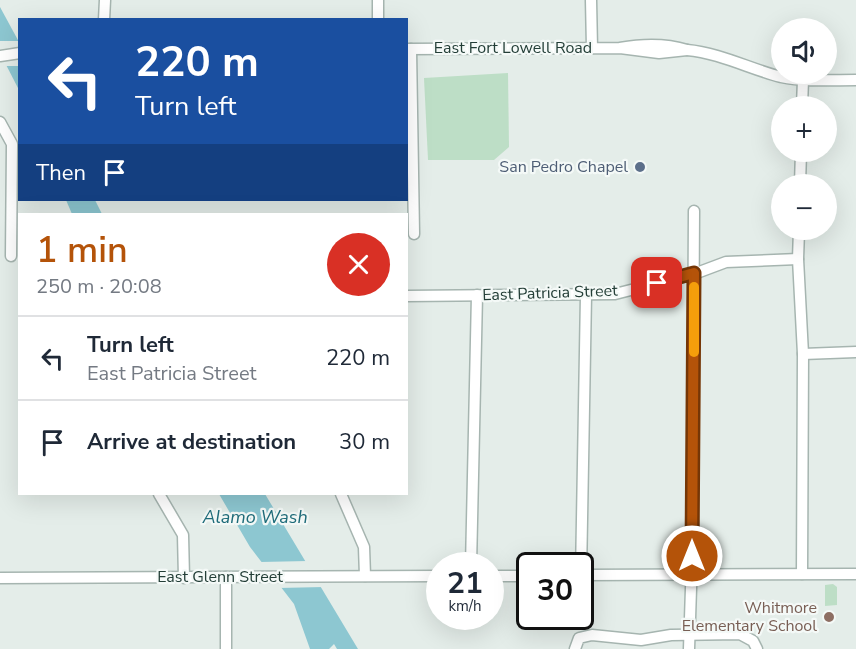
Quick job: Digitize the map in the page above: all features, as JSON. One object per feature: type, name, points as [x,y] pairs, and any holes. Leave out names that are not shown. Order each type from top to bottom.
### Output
[{"type":"street","points":[[104,18],[105,0]]},
{"type":"street","points":[[378,0],[378,18]]},
{"type":"street","points":[[591,0],[592,48]]},
{"type":"street","name":"East Fort Lowell Road","points":[[409,49],[620,48],[659,53],[687,50],[771,73]]},
{"type":"street","points":[[409,49],[414,234]]},
{"type":"street","points":[[0,50],[17,53]]},
{"type":"street","points":[[0,56],[17,53]]},
{"type":"street","name":"East Fort Lowell Road","points":[[837,80],[856,80]]},
{"type":"street","points":[[0,122],[12,144],[15,237],[11,256]]},
{"type":"street","points":[[689,649],[692,575],[694,211]]},
{"type":"street","points":[[799,240],[802,354],[801,574]]},
{"type":"street","name":"East Patricia Street","points":[[408,296],[615,294],[726,262],[798,259]]},
{"type":"street","points":[[471,552],[477,295]]},
{"type":"street","points":[[581,552],[586,295]]},
{"type":"street","points":[[802,354],[856,352]]},
{"type":"street","points":[[160,495],[183,535],[184,578]]},
{"type":"street","points":[[341,495],[364,547],[365,576]]},
{"type":"street","points":[[594,575],[856,574]]},
{"type":"street","name":"East Glenn Street","points":[[0,578],[426,576]]},
{"type":"street","points":[[226,578],[226,649]]},
{"type":"street","points":[[577,644],[592,635],[641,639],[740,634],[755,645]]},
{"type":"green space","points":[[508,73],[509,147],[494,160],[428,160],[424,78]]},
{"type":"green space","points":[[833,584],[837,587],[837,605],[825,606],[825,585]]},
{"type":"water","points":[[0,7],[18,40],[18,88],[0,53]]},
{"type":"water","points":[[66,201],[96,201],[102,213],[72,213]]},
{"type":"water","name":"Alamo Wash","points":[[220,495],[266,495],[358,649],[337,649],[334,644],[329,649],[310,649],[294,604],[250,547]]},
{"type":"pier","points":[[0,41],[18,41],[18,66],[4,66],[0,59]]},
{"type":"pier","points":[[308,561],[324,587],[278,588],[260,562]]},
{"type":"slow traffic","points":[[694,287],[694,352]]},
{"type":"place","name":"San Pedro Chapel","points":[[640,167]]},
{"type":"place","name":"Whitmore Elementary School","points":[[829,617]]},
{"type":"route","points":[[657,283],[694,273],[692,556]]}]
